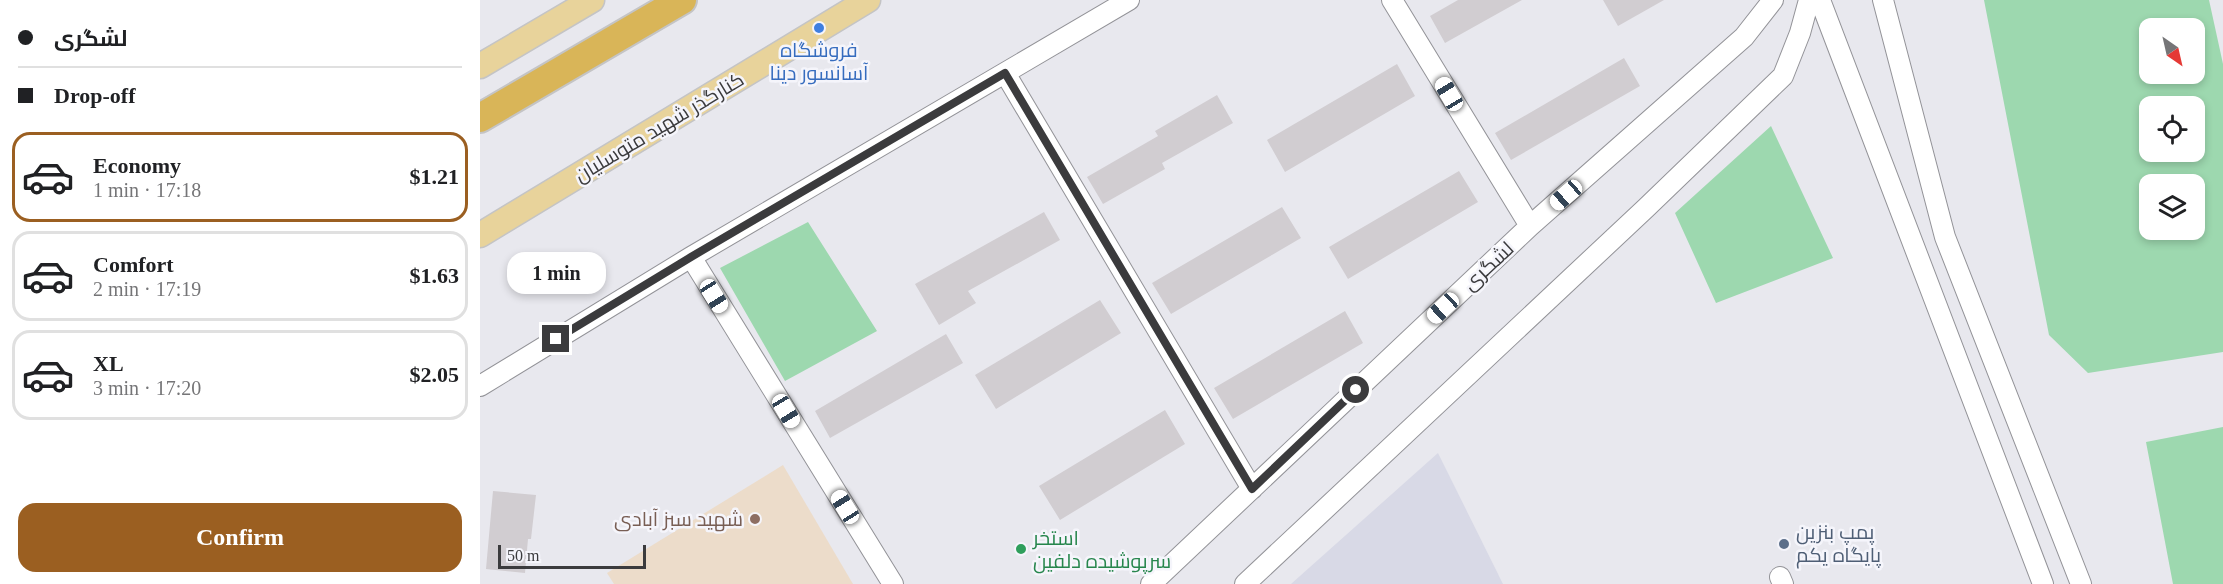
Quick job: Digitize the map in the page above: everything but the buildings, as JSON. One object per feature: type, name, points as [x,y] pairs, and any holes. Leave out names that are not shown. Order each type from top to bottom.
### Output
[{"type":"highway","points":[[480,118],[682,0]]},
{"type":"main road","points":[[480,66],[592,0]]},
{"type":"main road","name":"کنارگذر شهید متوسلیان","points":[[480,235],[868,0]]},
{"type":"lane","points":[[480,386],[691,257],[1129,0]]},
{"type":"lane","points":[[1392,0],[1530,226]]},
{"type":"lane","name":"لشگری","points":[[1151,584],[1530,226],[1744,38],[1773,0]]},
{"type":"lane","points":[[1245,584],[1646,208],[1783,76],[1800,33],[1809,0]]},
{"type":"lane","points":[[1820,0],[2043,584]]},
{"type":"lane","points":[[1883,0],[1945,237],[2081,584]]},
{"type":"lane","points":[[1005,73],[1252,489]]},
{"type":"lane","points":[[691,257],[893,584]]},
{"type":"shaded area","points":[[1438,453],[1503,584],[1291,584]]},
{"type":"shaded area","name":"شهید سبز آبادی","points":[[783,465],[853,584],[614,584],[607,573]]},
{"type":"green space","points":[[1984,0],[2209,0],[2223,64],[2223,352],[2088,373],[2049,335]]},
{"type":"green space","points":[[1771,126],[1833,258],[1716,303],[1675,213]]},
{"type":"green space","points":[[808,222],[877,331],[785,381],[720,268]]},
{"type":"green space","points":[[2223,427],[2223,584],[2173,584],[2146,442]]},
{"type":"place","name":"فروشگاه آسانسور دینا","points":[[819,28]]},
{"type":"place","name":"شهید سبز آبادی","points":[[755,519]]},
{"type":"place","name":"پمپ بنزين پايگاه يكم","points":[[1784,544]]},
{"type":"place","name":"استخر سرپوشیده دلفین","points":[[1021,549]]},
{"type":"route","points":[[556,339],[1005,73],[1252,489],[1356,390]]}]
